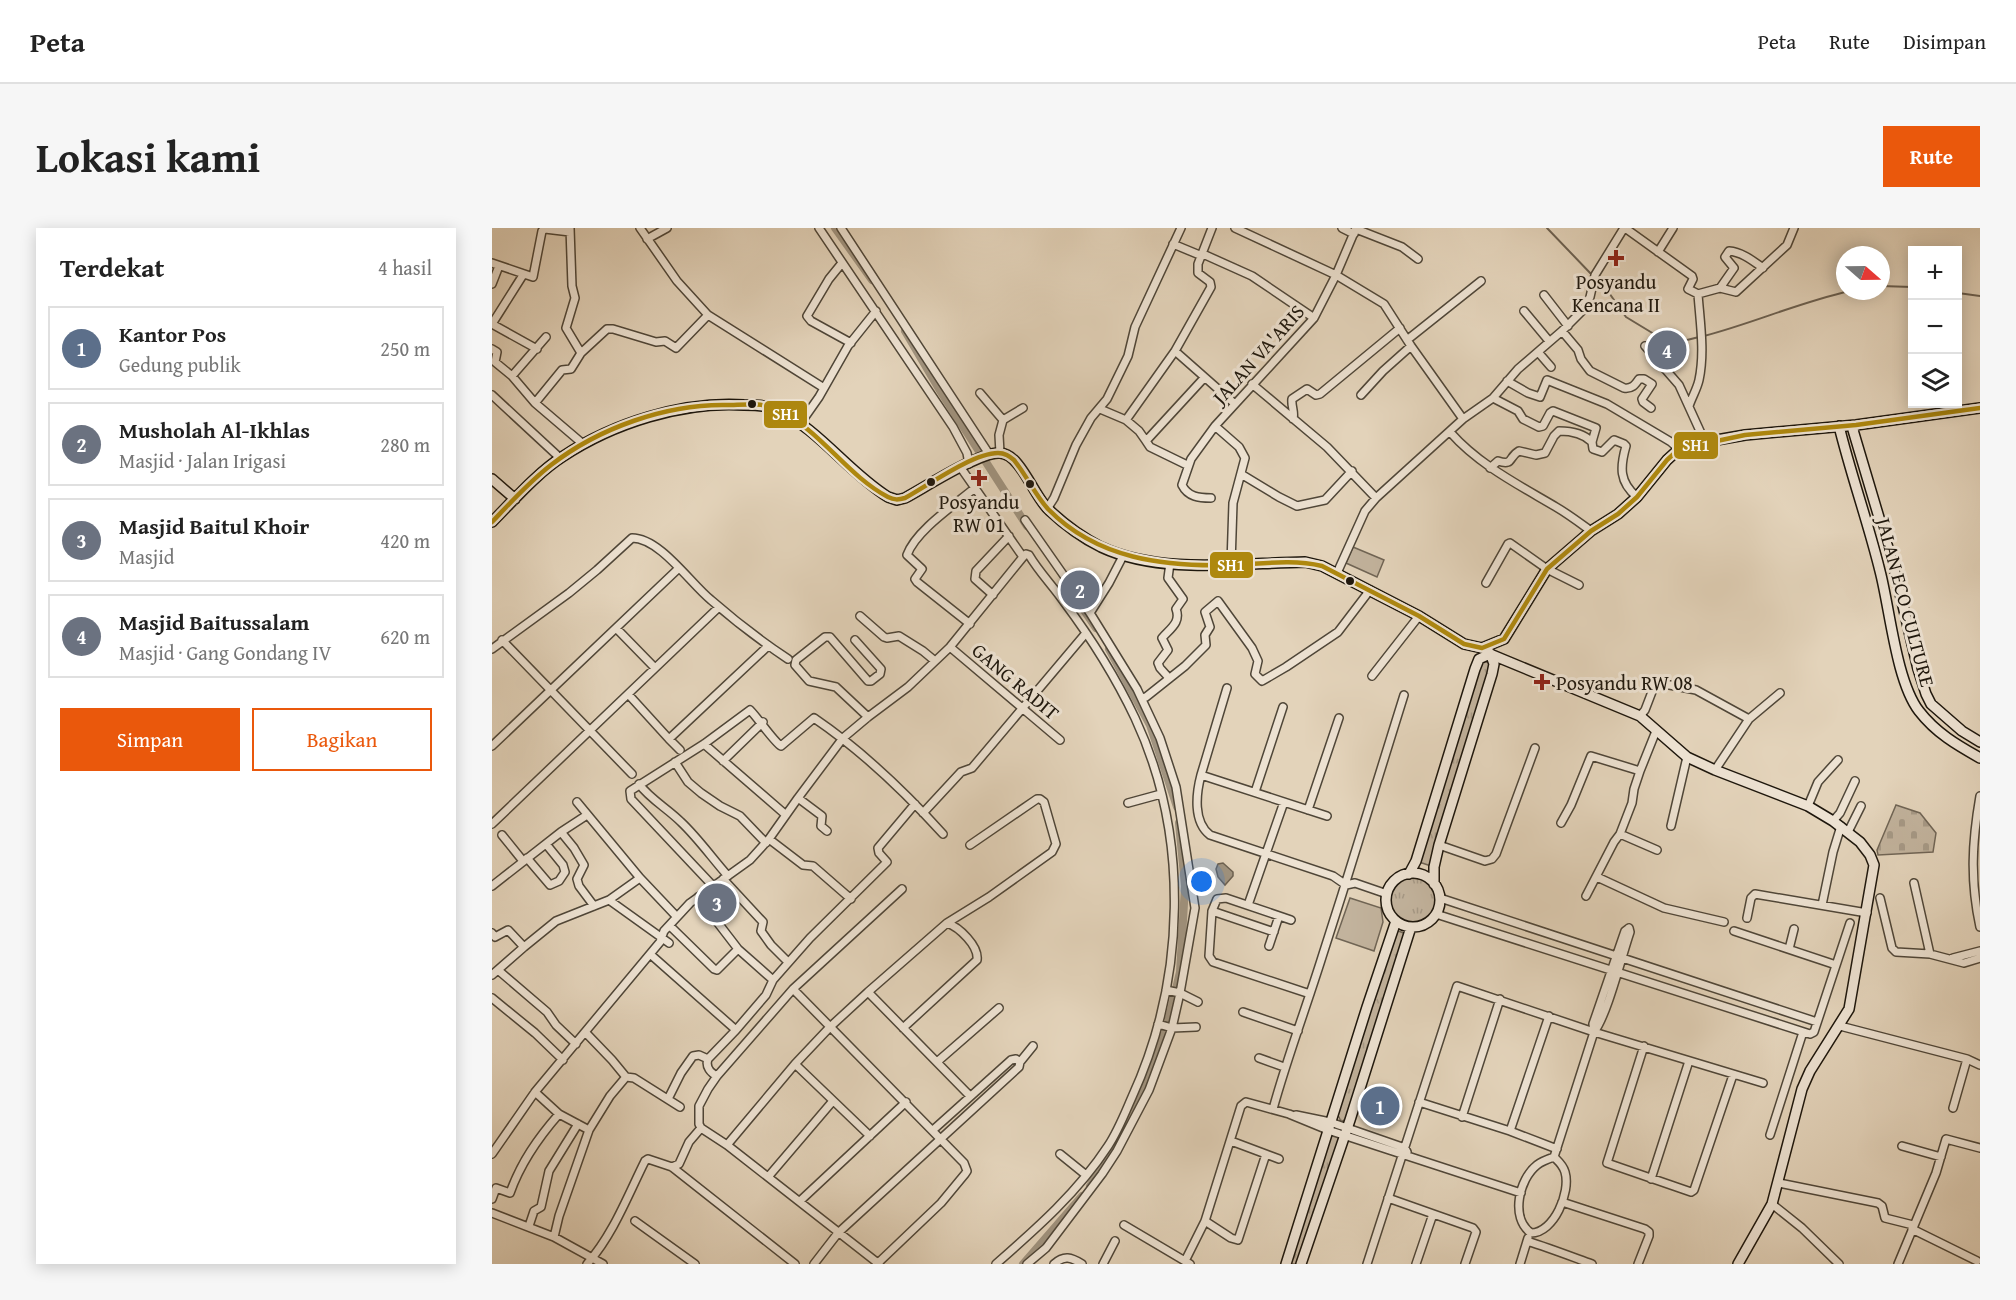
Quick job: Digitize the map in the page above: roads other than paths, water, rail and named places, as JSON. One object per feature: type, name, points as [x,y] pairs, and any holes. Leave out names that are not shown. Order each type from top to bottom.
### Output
[{"type":"street","points":[[640,228],[676,281],[708,315],[824,388]]},
{"type":"street","points":[[647,239],[667,228]]},
{"type":"street","points":[[819,228],[921,375],[967,453],[966,465],[976,487],[1023,557]]},
{"type":"street","points":[[841,228],[988,454]]},
{"type":"street","points":[[1047,509],[1054,498],[1076,445],[1091,417],[1107,399],[1128,356],[1135,327],[1181,228]]},
{"type":"street","points":[[1126,420],[1175,351],[1211,287],[1210,282],[1198,273],[1198,264],[1212,228]]},
{"type":"street","points":[[1235,228],[1336,275],[1384,304],[1463,419]]},
{"type":"street","points":[[1342,228],[1355,230],[1402,247],[1418,259]]},
{"type":"street","points":[[1612,228],[1623,230],[1692,276],[1693,279],[1688,289],[1698,294],[1720,288],[1736,292],[1788,244],[1794,228]]},
{"type":"street","points":[[1658,252],[1673,228]]},
{"type":"street","points":[[492,284],[496,264],[523,275],[531,277],[534,275],[542,231],[545,229],[570,230],[572,286],[575,298],[566,328],[581,353]]},
{"type":"street","name":"JALAN VA'ARIS","points":[[1231,564],[1233,503],[1245,458],[1243,452],[1215,426],[1314,318],[1355,230]]},
{"type":"street","points":[[1338,573],[1365,511],[1376,498],[1463,419],[1493,398],[1518,369],[1583,310],[1594,279],[1623,230]]},
{"type":"street","points":[[1173,244],[1252,276],[1314,318]]},
{"type":"street","points":[[1720,288],[1734,268],[1725,257],[1729,251],[1745,256],[1763,268]]},
{"type":"street","points":[[842,263],[829,279],[807,318],[851,343]]},
{"type":"street","points":[[523,275],[492,324],[537,349]]},
{"type":"street","points":[[1361,395],[1409,343],[1481,281]]},
{"type":"street","points":[[1689,406],[1699,381],[1702,332],[1698,294]]},
{"type":"street","points":[[1544,295],[1590,372],[1629,389],[1640,379],[1644,379],[1652,384],[1642,402],[1651,408]]},
{"type":"street","points":[[800,424],[851,343],[876,311]]},
{"type":"street","points":[[1524,311],[1549,342]]},
{"type":"street","points":[[535,403],[562,370],[571,369],[581,353],[607,329],[656,342],[665,341],[676,348],[708,315]]},
{"type":"street","points":[[1293,420],[1292,399],[1307,389],[1320,394],[1400,328]]},
{"type":"street","points":[[512,376],[546,337]]},
{"type":"street","points":[[1645,346],[1679,385],[1706,442]]},
{"type":"street","points":[[492,349],[497,352],[495,363],[512,376],[535,403],[583,444]]},
{"type":"street","points":[[1175,351],[1235,404]]},
{"type":"street","points":[[1538,352],[1551,367]]},
{"type":"street","points":[[921,375],[931,369]]},
{"type":"street","points":[[1146,441],[1204,378]]},
{"type":"street","points":[[1508,381],[1540,397],[1545,381],[1550,381],[1607,404],[1679,449]]},
{"type":"street","points":[[1252,384],[1327,447],[1376,498]]},
{"type":"street","points":[[980,393],[1004,420]]},
{"type":"street","points":[[492,395],[560,458]]},
{"type":"street","points":[[1493,398],[1518,411],[1523,419],[1539,427],[1543,426],[1553,411],[1596,428],[1592,442],[1593,449],[1602,452],[1614,440],[1624,444],[1625,449],[1621,460],[1622,473],[1625,484],[1636,497]]},
{"type":"street","points":[[492,522],[560,458],[583,444],[618,428],[683,408],[713,404],[762,406],[774,409],[800,424],[881,493],[897,500],[906,498],[988,454],[1008,455],[1015,461],[1047,509],[1081,535],[1123,556],[1170,563],[1305,562],[1338,573],[1419,616],[1464,644],[1482,648],[1504,639],[1546,569],[1591,531],[1618,514],[1636,497],[1667,459],[1679,449],[1745,435],[1856,425],[1980,408]]},
{"type":"street","points":[[1000,453],[999,435],[1004,420],[1023,408]]},
{"type":"street","points":[[1100,409],[1126,420],[1139,430],[1150,447],[1187,465]]},
{"type":"street","name":"JALAN ECO CULTURE","points":[[1856,425],[1853,430],[1894,568],[1926,694],[1931,704],[1962,731],[1980,742]]},
{"type":"street","points":[[1211,498],[1197,498],[1185,491],[1182,485],[1187,465],[1215,426]]},
{"type":"street","name":"JALAN ECO CULTURE","points":[[1839,426],[1880,570],[1903,675],[1910,696],[1919,710],[1944,737],[1980,758]]},
{"type":"street","points":[[1490,468],[1498,461],[1509,463],[1519,451],[1536,455],[1545,453],[1559,431],[1573,432],[1592,442]]},
{"type":"street","points":[[1450,432],[1490,468],[1560,509],[1591,531]]},
{"type":"street","points":[[1241,474],[1298,506],[1325,501],[1352,471]]},
{"type":"street","points":[[492,479],[515,498]]},
{"type":"street","points":[[970,624],[917,582],[915,579],[922,569],[907,555],[910,546],[929,527],[976,487]]},
{"type":"street","points":[[996,1264],[1064,1213],[1120,1135],[1143,1088],[1165,1026],[1195,908],[1176,787],[1160,738],[1142,698],[1090,613],[1025,520]]},
{"type":"street","points":[[993,595],[975,579],[976,571],[1009,536]]},
{"type":"street","points":[[492,649],[569,593],[632,538],[645,541],[679,568],[719,607],[788,659]]},
{"type":"street","points":[[1486,582],[1509,543],[1546,569],[1579,585]]},
{"type":"street","points":[[492,1154],[535,1092],[660,942],[661,936],[677,918],[698,897],[750,860],[768,841],[843,738],[908,687],[950,647],[1026,554],[1086,633],[1136,720],[1156,775],[1168,821],[1176,909],[1173,991],[1165,1026],[1143,1088],[1120,1135],[1097,1170],[1086,1175],[1046,1248],[1027,1264]]},
{"type":"street","points":[[1090,613],[1109,584],[1123,556]]},
{"type":"street","points":[[1169,678],[1158,663],[1167,650],[1162,638],[1177,622],[1179,616],[1176,609],[1183,599],[1168,578],[1170,563]]},
{"type":"street","points":[[493,743],[679,568]]},
{"type":"street","points":[[1142,698],[1169,678],[1206,645],[1206,635],[1210,627],[1205,612],[1218,601],[1252,648],[1258,661],[1255,674],[1262,681],[1338,632],[1370,590]]},
{"type":"street","points":[[492,824],[719,607]]},
{"type":"street","points":[[860,616],[884,637],[899,636],[935,661]]},
{"type":"street","points":[[1372,676],[1419,616]]},
{"type":"street","points":[[616,628],[655,668]]},
{"type":"street","points":[[923,813],[961,772],[972,768],[1086,633]]},
{"type":"street","points":[[855,640],[881,669],[880,674],[872,681],[868,681],[861,674],[830,637],[825,637],[796,660],[795,665],[809,681],[836,687],[868,717]]},
{"type":"street","points":[[502,640],[632,774]]},
{"type":"street","points":[[1434,884],[1421,874],[1409,874],[1397,879],[1390,886],[1387,894],[1388,910],[1396,921],[1411,927],[1426,923],[1436,914],[1440,898],[1434,884],[1434,867],[1494,664],[1490,654],[1493,644]]},
{"type":"street","points":[[669,739],[768,646]]},
{"type":"street","name":"GANG RADIT","points":[[950,647],[1060,740]]},
{"type":"street","points":[[1409,874],[1416,861],[1479,659],[1490,654],[1640,716],[1687,757],[1714,770],[1808,806],[1841,826],[1865,848],[1875,865],[1849,1009],[1810,1071],[1802,1089],[1773,1204],[1738,1264]]},
{"type":"street","points":[[1903,675],[1918,669]]},
{"type":"street","points":[[1640,716],[1645,710],[1655,684],[1659,683],[1696,690],[1749,719]]},
{"type":"street","points":[[1227,688],[1201,775],[1197,799],[1203,830],[1210,835],[1333,876],[1346,885]]},
{"type":"street","points":[[1714,770],[1749,719],[1780,693]]},
{"type":"street","points":[[628,694],[680,750]]},
{"type":"street","points":[[1273,1110],[1284,1067],[1349,876],[1404,695]]},
{"type":"street","points":[[1255,792],[1283,707]]},
{"type":"street","points":[[1463,709],[1479,714]]},
{"type":"street","points":[[713,886],[631,799],[630,791],[704,744],[750,710],[762,722],[776,744],[781,746],[814,718],[843,738],[915,804],[943,834]]},
{"type":"street","points":[[1308,810],[1340,718]]},
{"type":"street","points":[[723,761],[762,722]]},
{"type":"street","points":[[1586,896],[1620,834],[1632,803],[1640,771],[1656,731]]},
{"type":"street","points":[[704,744],[786,815]]},
{"type":"street","points":[[1439,845],[1485,861],[1496,855],[1535,748]]},
{"type":"street","points":[[1561,824],[1591,756],[1640,771]]},
{"type":"street","points":[[1671,826],[1687,757]]},
{"type":"street","points":[[1808,806],[1816,786],[1838,760]]},
{"type":"street","points":[[675,762],[688,782],[700,793],[740,816],[768,841],[803,865],[813,867],[851,899]]},
{"type":"street","points":[[1201,775],[1327,816]]},
{"type":"street","points":[[1822,905],[1841,826],[1840,813],[1855,781]]},
{"type":"street","points":[[639,784],[647,795],[665,806],[683,824],[763,922],[761,930],[765,938],[788,962]]},
{"type":"street","points":[[1128,802],[1161,794]]},
{"type":"street","points":[[1980,796],[1973,833],[1972,876],[1974,902],[1980,927]]},
{"type":"street","points":[[798,798],[822,816],[821,826],[827,831]]},
{"type":"street","points":[[727,1145],[795,1064],[868,992],[947,922],[989,897],[1034,865],[1052,852],[1056,844],[1044,802],[1037,799],[970,845]]},
{"type":"street","points":[[577,802],[640,878],[677,918]]},
{"type":"street","points":[[1248,905],[1284,802]]},
{"type":"street","points":[[717,1076],[711,1073],[707,1066],[708,1059],[766,995],[772,980],[788,962],[887,862],[879,853],[878,848],[915,804]]},
{"type":"street","points":[[1841,826],[1862,806]]},
{"type":"street","points":[[492,886],[561,832],[587,815]]},
{"type":"street","points":[[561,832],[574,848],[584,866],[577,879],[579,886],[594,906]]},
{"type":"street","points":[[1620,834],[1657,850]]},
{"type":"street","points":[[502,835],[550,885],[559,882],[565,872],[563,865],[546,844]]},
{"type":"street","points":[[1333,876],[1341,874],[1349,876],[1355,882],[1387,894]]},
{"type":"street","points":[[1597,877],[1664,908],[1724,922]]},
{"type":"street","points":[[576,1044],[556,1025],[547,1012],[495,973],[556,921],[609,900],[640,878]]},
{"type":"street","points":[[1346,885],[1355,882]]},
{"type":"street","points":[[1914,883],[1930,954]]},
{"type":"street","points":[[700,1130],[699,1106],[717,1076],[793,989],[902,889]]},
{"type":"street","points":[[1747,918],[1750,898],[1755,894],[1867,913]]},
{"type":"street","points":[[698,897],[738,949],[772,980]]},
{"type":"street","points":[[1292,920],[1221,897],[1214,903],[1212,911],[1209,956],[1213,962],[1310,994]]},
{"type":"street","points":[[1440,898],[1817,1022]]},
{"type":"street","points":[[1880,898],[1896,952],[1930,954],[1953,958],[1964,963],[1980,958]]},
{"type":"street","points":[[609,900],[669,943]]},
{"type":"street","points":[[1212,911],[1274,932]]},
{"type":"street","points":[[1436,914],[1812,1034],[1850,923]]},
{"type":"street","points":[[1269,946],[1279,916]]},
{"type":"street","points":[[1286,1264],[1396,921]]},
{"type":"street","points":[[903,1028],[977,960],[976,951],[959,930],[947,922]]},
{"type":"street","points":[[670,926],[714,969],[717,970],[738,949]]},
{"type":"street","points":[[1301,1264],[1346,1132],[1411,927]]},
{"type":"street","points":[[1789,949],[1794,929]]},
{"type":"street","points":[[492,933],[495,937],[508,930],[524,946]]},
{"type":"street","points":[[1734,931],[1836,965]]},
{"type":"street","points":[[1953,958],[1980,951]]},
{"type":"street","points":[[650,954],[736,1030]]},
{"type":"street","points":[[1419,1102],[1510,1131],[1555,1153],[1566,1176],[1562,1202],[1551,1223],[1536,1233],[1531,1233],[1522,1226],[1521,1193],[1528,1176],[1536,1165],[1555,1153],[1594,1032],[1599,1026],[1618,958]]},
{"type":"street","points":[[1367,1264],[1388,1198],[1406,1153],[1419,1102],[1455,988],[1459,986],[1594,1032],[1763,1083]]},
{"type":"street","points":[[700,1130],[727,1145],[879,1264],[941,1203],[967,1171],[964,1163],[942,1139],[793,989]]},
{"type":"street","points":[[1173,991],[1198,1002]]},
{"type":"street","points":[[868,992],[970,1096]]},
{"type":"street","points":[[492,998],[535,1033],[563,1060]]},
{"type":"street","points":[[1462,1116],[1500,999]]},
{"type":"street","points":[[937,1062],[999,1008]]},
{"type":"street","points":[[1243,1012],[1298,1031]]},
{"type":"street","points":[[1510,1131],[1549,1016]]},
{"type":"street","points":[[1165,1026],[1196,1027]]},
{"type":"street","points":[[1840,1026],[1967,1059],[1980,1065]]},
{"type":"street","points":[[1770,1136],[1803,1032]]},
{"type":"street","points":[[585,1033],[626,1077],[634,1078],[681,1107]]},
{"type":"street","points":[[814,1264],[838,1233],[1019,1067],[1020,1062],[1033,1046]]},
{"type":"street","points":[[1644,1046],[1607,1161],[1609,1164],[1651,1179],[1691,1192],[1694,1190],[1733,1075]]},
{"type":"street","points":[[668,1099],[681,1073],[693,1056],[699,1055],[708,1059]]},
{"type":"street","points":[[1259,1058],[1284,1067]]},
{"type":"street","points":[[933,1130],[1011,1060],[1016,1059],[1020,1062]]},
{"type":"street","points":[[1953,1108],[1967,1059]]},
{"type":"street","points":[[1651,1179],[1689,1061]]},
{"type":"street","points":[[795,1064],[870,1136]]},
{"type":"street","points":[[554,1237],[589,1130],[610,1096],[626,1077]]},
{"type":"street","points":[[535,1092],[559,1114],[589,1130]]},
{"type":"street","points":[[768,1177],[832,1102]]},
{"type":"street","points":[[800,1202],[906,1102]]},
{"type":"street","points":[[1124,1225],[1187,1262],[1205,1221],[1243,1104],[1246,1102],[1329,1126],[1521,1193]]},
{"type":"street","points":[[492,1199],[496,1188],[510,1193],[516,1174],[538,1137],[559,1114]]},
{"type":"street","points":[[529,1226],[534,1211],[540,1208],[549,1171],[578,1124]]},
{"type":"street","points":[[672,1167],[679,1164],[689,1142],[700,1130]]},
{"type":"street","points":[[1898,1264],[1948,1138],[1980,1148]]},
{"type":"street","points":[[1231,1141],[1279,1159]]},
{"type":"street","points":[[1902,1146],[1941,1157]]},
{"type":"street","points":[[1205,1221],[1238,1240],[1266,1154]]},
{"type":"street","points":[[1064,1156],[1086,1175]]},
{"type":"street","points":[[587,1264],[593,1258],[621,1211],[645,1161],[650,1159],[672,1167],[795,1264]]},
{"type":"street","points":[[1779,1183],[1878,1203],[1882,1206],[1885,1218],[1913,1227],[1977,1261]]},
{"type":"street","points":[[1388,1198],[1475,1230],[1465,1264]]},
{"type":"street","points":[[1562,1202],[1649,1232],[1638,1264]]},
{"type":"street","points":[[1773,1204],[1839,1264]]},
{"type":"street","points":[[492,1213],[554,1237],[603,1264]]},
{"type":"street","points":[[1416,1264],[1433,1215]]},
{"type":"street","points":[[635,1221],[695,1264]]},
{"type":"street","points":[[1520,1264],[1531,1233]]},
{"type":"street","points":[[1103,1264],[1115,1241]]},
{"type":"street","points":[[1527,1241],[1568,1254],[1574,1261],[1592,1264]]},
{"type":"street","points":[[1054,1264],[1060,1258],[1067,1257],[1073,1262],[1082,1264]]},
{"type":"waterway","points":[[835,228],[872,280]]},
{"type":"waterway","points":[[1547,228],[1593,276]]},
{"type":"waterway","points":[[1597,280],[1626,317],[1654,334],[1683,341],[1699,337]]},
{"type":"waterway","points":[[1890,286],[1908,287]]},
{"type":"waterway","points":[[1962,294],[1980,296]]},
{"type":"waterway","points":[[1704,336],[1836,295]]},
{"type":"waterway","points":[[905,331],[939,389],[1027,526]]},
{"type":"waterway","points":[[1073,594],[1096,628]]},
{"type":"waterway","points":[[1109,649],[1150,725],[1177,807]]},
{"type":"waterway","points":[[1090,1186],[1126,1125],[1166,1031],[1180,972],[1185,886],[1179,823]]},
{"type":"waterway","points":[[1023,1264],[1082,1196]]},
{"type":"place","name":"Posyandu Kencana II","points":[[1616,258]]},
{"type":"place","name":"Masjid Baitussalam","points":[[1667,350]]},
{"type":"place","name":"Posyandu RW 01","points":[[979,478]]},
{"type":"place","name":"Musholah Al-Ikhlas","points":[[1080,590]]},
{"type":"place","name":"Posyandu RW 08","points":[[1542,682]]},
{"type":"place","name":"Masjid Baitul Khoir","points":[[717,903]]},
{"type":"place","name":"Kantor Pos","points":[[1380,1106]]}]
